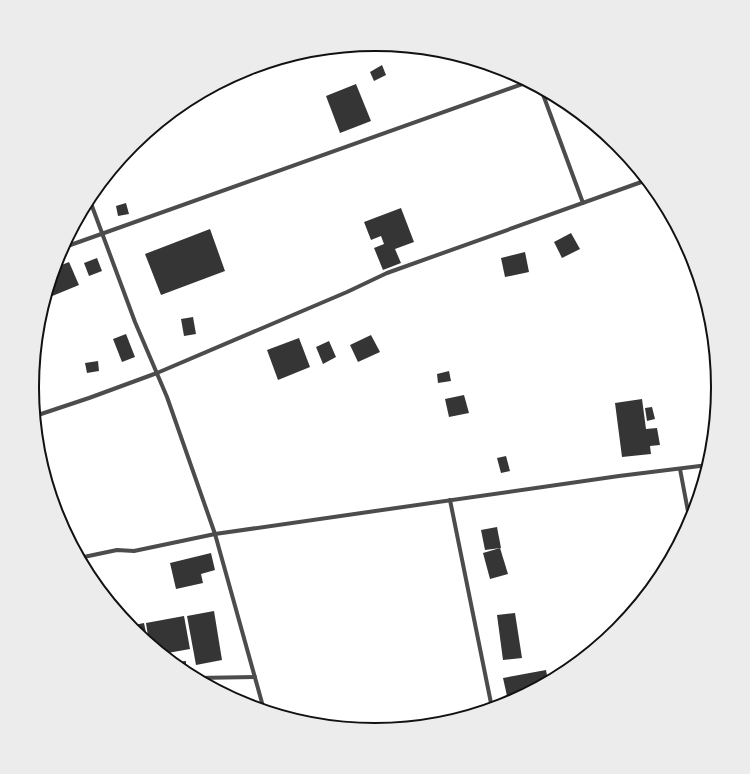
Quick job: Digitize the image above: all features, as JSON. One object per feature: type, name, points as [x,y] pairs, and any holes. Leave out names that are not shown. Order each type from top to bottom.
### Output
[{"type":"street","points":[[71,245],[521,85]]},
{"type":"street","points":[[544,96],[583,203]]},
{"type":"street","points":[[40,414],[157,373],[347,292],[387,272],[642,182]]},
{"type":"street","points":[[92,206],[136,322],[167,397],[215,534],[262,703]]},
{"type":"street","points":[[85,557],[117,550],[134,551],[215,534],[619,476],[702,466]]},
{"type":"street","points":[[680,469],[688,509]]},
{"type":"street","points":[[450,500],[491,702]]},
{"type":"street","points":[[207,678],[256,677]]},
{"type":"building","points":[[382,65],[386,75],[374,81],[370,72]]},
{"type":"building","points":[[356,84],[371,121],[340,133],[326,96]]},
{"type":"building","points":[[126,203],[129,214],[118,216],[116,206]]},
{"type":"building","points":[[401,208],[414,242],[395,249],[401,263],[383,270],[374,248],[384,244],[381,236],[371,240],[364,222]]},
{"type":"building","points":[[210,229],[225,271],[161,295],[145,254]]},
{"type":"building","points":[[571,233],[580,249],[562,258],[554,242]]},
{"type":"building","points":[[525,252],[529,272],[505,277],[501,258]]},
{"type":"building","points":[[97,258],[102,271],[89,276],[84,263]]},
{"type":"building","points":[[69,262],[79,285],[51,296],[57,279],[62,265]]},
{"type":"building","points":[[193,317],[196,334],[184,336],[181,319]]},
{"type":"building","points":[[126,334],[135,357],[122,362],[113,339]]},
{"type":"building","points":[[371,335],[380,352],[358,362],[350,345]]},
{"type":"building","points":[[299,338],[310,367],[278,380],[267,350]]},
{"type":"building","points":[[329,341],[336,357],[323,364],[316,347]]},
{"type":"building","points":[[98,361],[99,371],[87,373],[85,363]]},
{"type":"building","points":[[449,371],[451,381],[438,383],[437,374]]},
{"type":"building","points":[[464,395],[469,413],[449,417],[445,399]]},
{"type":"building","points":[[642,399],[646,429],[657,428],[660,445],[650,446],[651,454],[622,457],[615,403]]},
{"type":"building","points":[[652,407],[655,419],[647,421],[645,408]]},
{"type":"building","points":[[506,456],[510,471],[501,473],[497,458]]},
{"type":"building","points":[[497,527],[501,548],[485,550],[481,530]]},
{"type":"building","points":[[500,548],[508,574],[490,579],[483,553]]},
{"type":"building","points":[[211,553],[215,570],[201,574],[203,583],[176,589],[170,563]]},
{"type":"building","points":[[214,611],[222,660],[196,665],[187,616]]},
{"type":"building","points":[[515,613],[522,658],[503,660],[497,615]]},
{"type":"building","points":[[184,616],[190,649],[169,653],[148,635],[146,623]]},
{"type":"building","points":[[144,623],[146,634],[137,625]]},
{"type":"building","points":[[546,670],[547,675],[507,696],[503,678]]}]
